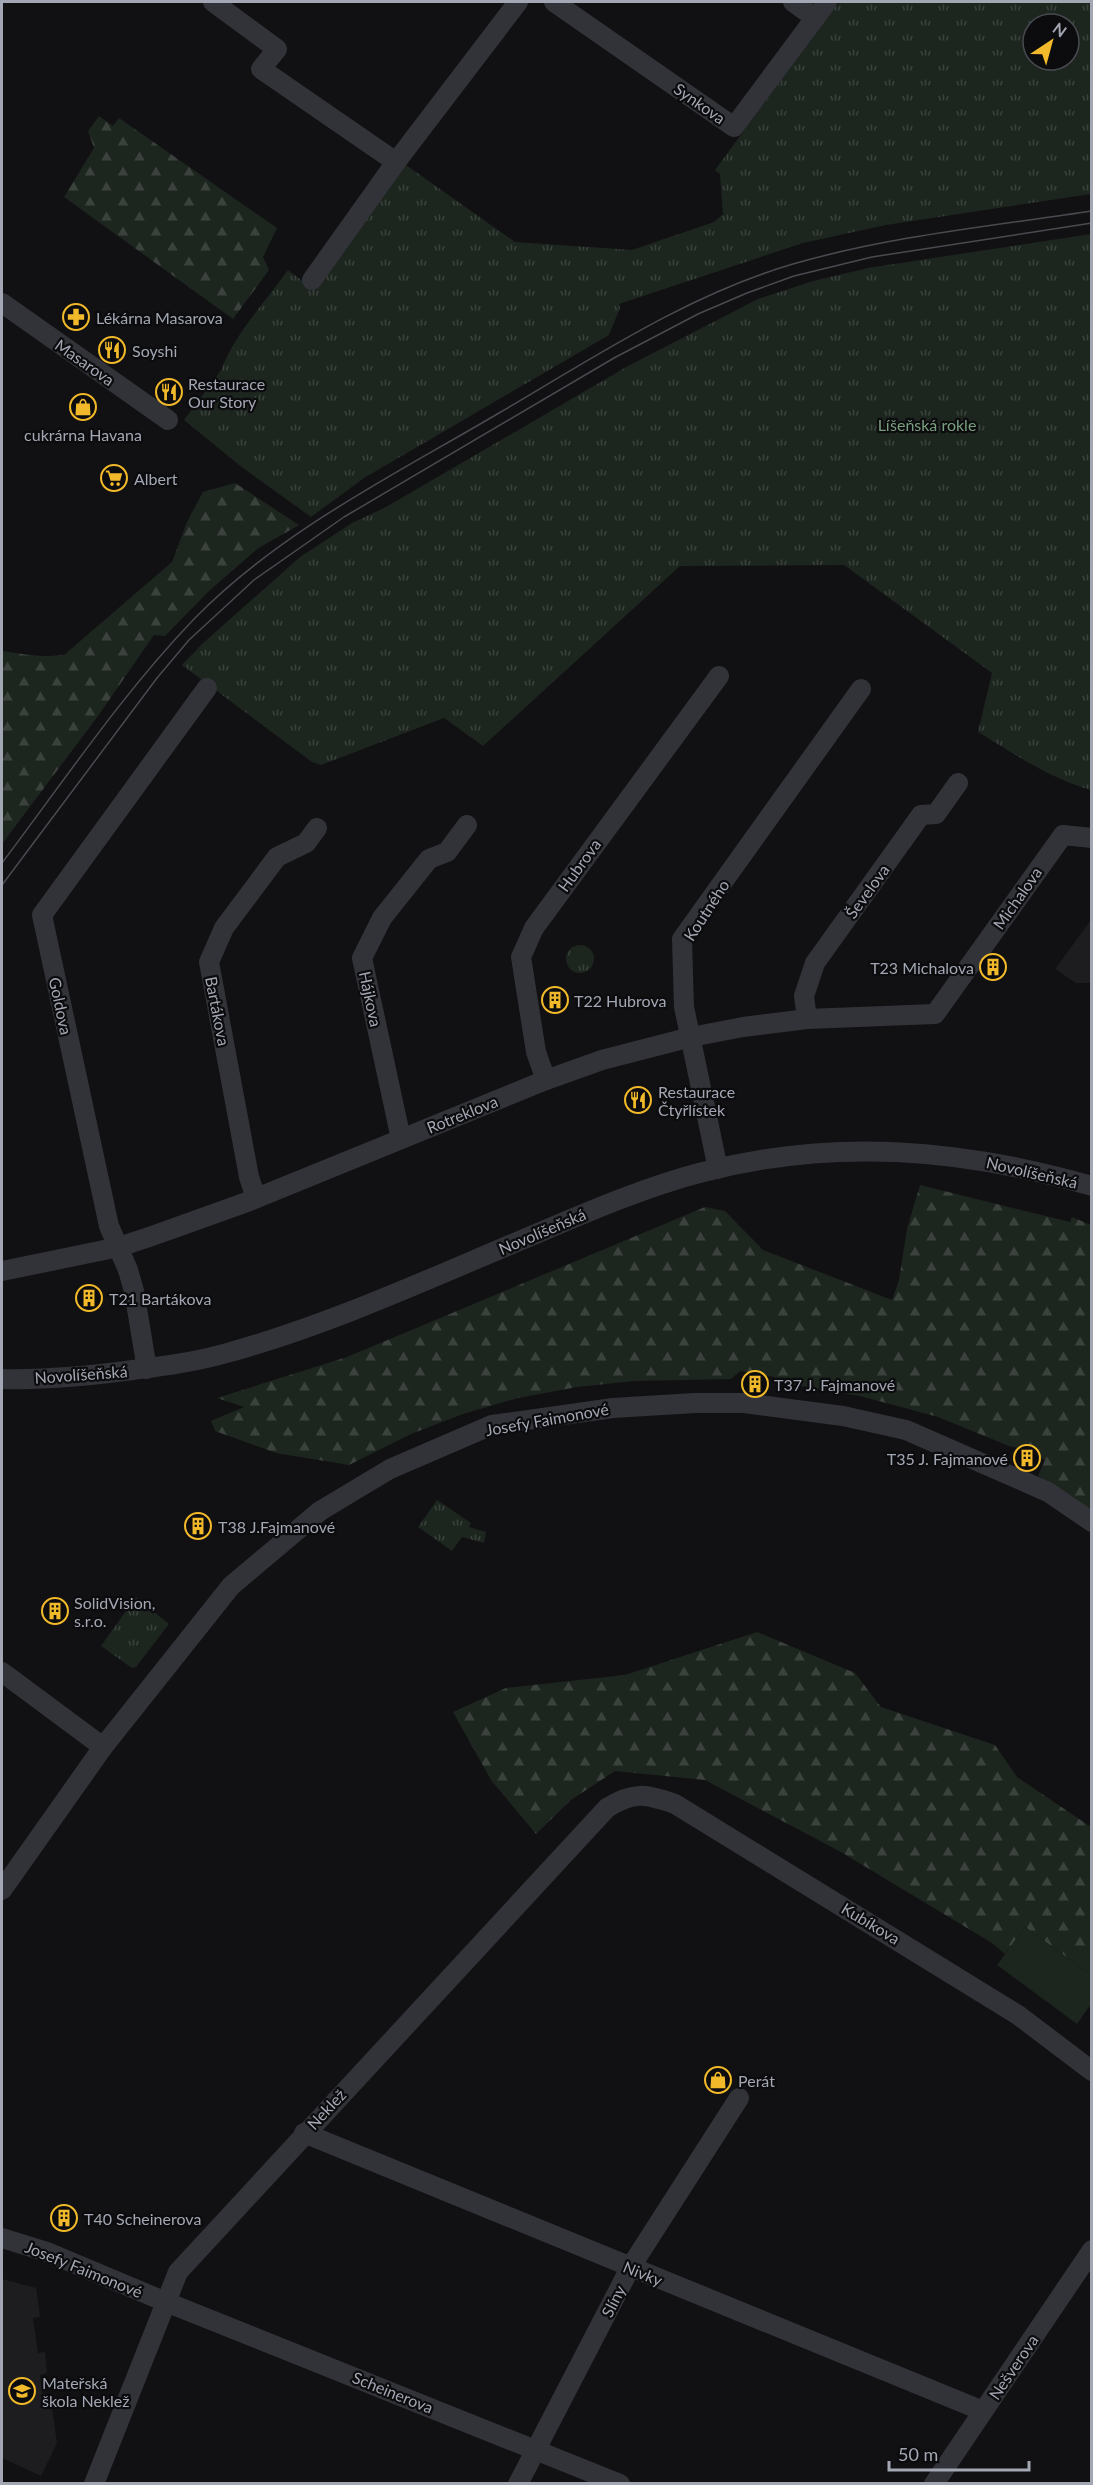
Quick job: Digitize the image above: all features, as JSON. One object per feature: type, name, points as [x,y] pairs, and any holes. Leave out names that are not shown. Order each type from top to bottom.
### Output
[{"type":"street","points":[[213,2],[277,49],[261,69],[396,162]]},
{"type":"street","points":[[312,280],[396,162],[518,2]]},
{"type":"street","name":"Synkova","points":[[554,2],[734,127],[815,18]]},
{"type":"street","points":[[793,2],[815,18],[827,2]]},
{"type":"street","name":"Masarova","points":[[2,303],[168,420]]},
{"type":"street","name":"Hubrova","points":[[546,1080],[536,1052],[521,957],[534,928],[719,676]]},
{"type":"street","name":"Goldova","points":[[147,1369],[134,1291],[109,1226],[42,915],[207,688]]},
{"type":"street","name":"Koutného","points":[[718,1169],[684,1007],[682,939],[861,689]]},
{"type":"street","name":"Ševelova","points":[[807,1020],[804,996],[815,963],[921,815],[936,814],[958,783]]},
{"type":"street","name":"Hájkova","points":[[401,1139],[362,958],[382,918],[429,859],[447,852],[467,825]]},
{"type":"street","name":"Bartákova","points":[[256,1198],[249,1177],[209,962],[224,928],[277,856],[306,843],[316,828]]},
{"type":"street","name":"Michalova","points":[[935,1014],[1063,835],[1092,837]]},
{"type":"street","name":"Rotreklova","points":[[2,1271],[119,1247],[256,1198],[546,1080],[602,1060],[691,1036],[742,1027],[807,1020],[935,1014]]},
{"type":"street","name":"Novolíšeňská","points":[[2,1378],[93,1375],[201,1360],[275,1338],[363,1306],[631,1195],[718,1169],[802,1154],[858,1150],[971,1158],[1092,1186]]},
{"type":"street","name":"Josefy Faimonové","points":[[2,1890],[103,1747],[231,1586],[320,1511],[390,1469],[492,1425],[613,1408],[695,1403],[744,1403],[843,1416],[906,1430],[1048,1492],[1092,1522]]},
{"type":"street","points":[[2,1672],[103,1747]]},
{"type":"street","name":"Kubíkova","points":[[640,1794],[675,1804],[887,1933],[1018,2015],[1092,2071]]},
{"type":"street","name":"Neklež","points":[[94,2484],[178,2272],[304,2133],[607,1809],[624,1798],[640,1794]]},
{"type":"street","name":"Slíny","points":[[518,2484],[630,2268],[739,2098]]},
{"type":"street","name":"Nivky","points":[[304,2133],[983,2411]]},
{"type":"street","name":"Josefy Faimonové","points":[[2,2238],[47,2252],[166,2302]]},
{"type":"street","name":"Nešverova","points":[[934,2484],[1092,2250]]},
{"type":"street","name":"Scheinerova","points":[[166,2302],[620,2484]]},
{"type":"shaded area","points":[[1091,920],[1091,983],[1076,983],[1055,969]]},
{"type":"shaded area","name":"Mateřská škola Neklež","points":[[2,2279],[36,2288],[40,2317],[33,2318],[38,2353],[45,2352],[47,2373],[40,2375],[45,2409],[52,2408],[57,2443],[41,2476],[2,2458]]},
{"type":"green space","points":[[839,2],[1091,2],[1091,194],[886,225],[803,243],[619,304],[620,308],[609,335],[364,478],[311,517],[243,468],[184,420],[222,369],[242,332],[288,270],[313,289],[406,165],[515,242],[632,250],[714,222],[723,214],[720,174],[715,170]]},
{"type":"green space","points":[[99,116],[113,126],[119,118],[277,228],[263,257],[269,270],[233,319],[64,197],[94,148],[88,131]]},
{"type":"green space","name":"Líšeňská rokle","points":[[1091,234],[1091,790],[1047,773],[978,732],[992,673],[844,565],[680,566],[483,746],[444,718],[321,765],[312,762],[182,665],[201,645],[300,557],[352,523],[386,507],[628,366],[758,299],[813,281],[868,268]]},
{"type":"green space","points":[[235,483],[299,525],[257,549],[209,591],[165,636],[154,635],[98,716],[2,844],[2,651],[40,656],[64,655],[172,562],[187,522],[203,492]]},
{"type":"green space","points":[[580,945],[590,949],[594,959],[590,969],[580,973],[570,969],[566,959],[570,949]]},
{"type":"green space","points":[[920,1185],[1070,1222],[1072,1217],[1091,1225],[1091,1510],[1038,1476],[1045,1460],[1025,1449],[1009,1446],[938,1417],[860,1396],[778,1382],[774,1377],[740,1371],[731,1379],[634,1381],[577,1387],[518,1398],[463,1414],[411,1434],[349,1465],[276,1453],[215,1431],[211,1421],[244,1407],[217,1398],[347,1357],[705,1207],[725,1211],[763,1250],[892,1300],[899,1280],[907,1229]]},
{"type":"green space","points":[[437,1500],[471,1523],[469,1527],[486,1532],[484,1543],[462,1537],[452,1551],[418,1527]]},
{"type":"green space","points":[[136,1597],[169,1624],[136,1667],[132,1668],[101,1646]]},
{"type":"green space","points":[[757,1632],[855,1673],[881,1707],[995,1745],[1017,1777],[1091,1827],[1091,1975],[1025,1927],[1005,1954],[992,1943],[841,1852],[705,1780],[615,1771],[571,1800],[536,1834],[491,1780],[453,1712],[506,1688],[625,1675]]},
{"type":"green space","points":[[1025,1927],[1091,1975],[1091,2004],[1077,2024],[997,1965]]},
{"type":"tram line","points":[[2,863],[94,738],[142,677],[194,619],[227,587],[263,558],[339,506],[379,482],[678,310],[754,277],[793,264],[867,246],[1092,211]]},
{"type":"tram line","points":[[2,885],[157,678],[189,640],[254,580],[344,517],[614,358],[698,314],[747,293],[794,276],[872,257],[1092,223]]},
{"type":"place","name":"Lékárna Masarova","points":[[76,317]]},
{"type":"place","name":"Soyshi","points":[[112,350]]},
{"type":"place","name":"Restaurace Our Story","points":[[169,392]]},
{"type":"place","name":"cukrárna Havana","points":[[83,407]]},
{"type":"place","name":"Albert","points":[[114,478]]},
{"type":"place","name":"T23 Michalova","points":[[993,967]]},
{"type":"place","name":"T22 Hubrova","points":[[555,1000]]},
{"type":"place","name":"Restaurace Čtyřlístek","points":[[638,1100]]},
{"type":"place","name":"T21 Bartákova","points":[[89,1298]]},
{"type":"place","name":"T37 J. Fajmanové","points":[[755,1384]]},
{"type":"place","name":"T35 J. Fajmanové","points":[[1027,1458]]},
{"type":"place","name":"T38 J.Fajmanové","points":[[198,1526]]},
{"type":"place","name":"SolidVision, s.r.o.","points":[[55,1611]]},
{"type":"place","name":"Perát","points":[[718,2080]]},
{"type":"place","name":"T40 Scheinerova","points":[[64,2218]]},
{"type":"place","name":"Mateřská škola Neklež","points":[[22,2391]]}]
